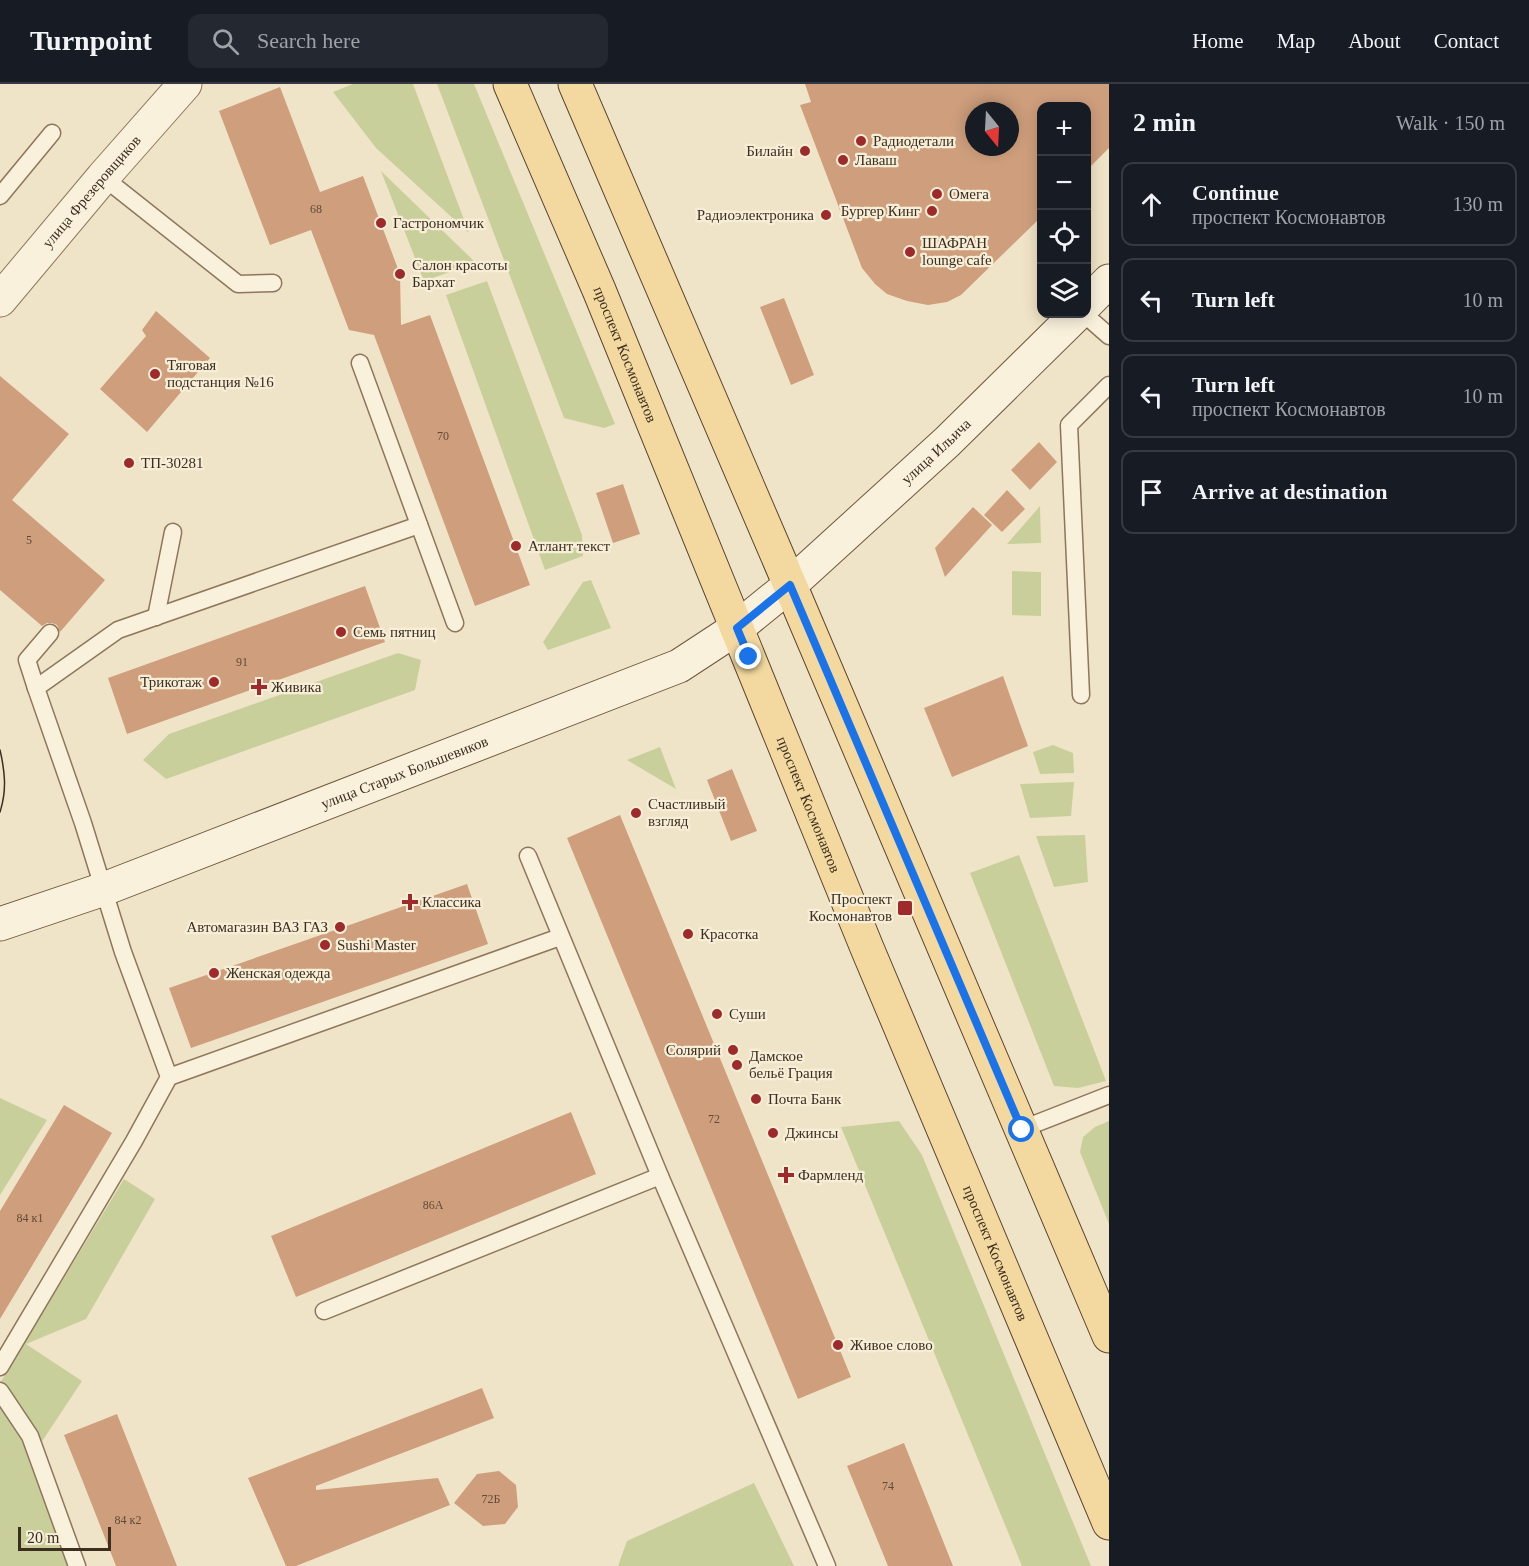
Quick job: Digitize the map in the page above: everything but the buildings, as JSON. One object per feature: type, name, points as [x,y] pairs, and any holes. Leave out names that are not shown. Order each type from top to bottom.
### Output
[{"type":"main road","name":"улица Фрезеровщиков","points":[[0,300],[185,84]]},
{"type":"main road","name":"проспект Космонавтов","points":[[510,84],[603,301],[867,948],[1109,1523]]},
{"type":"main road","points":[[575,84],[1109,1336]]},
{"type":"main road","points":[[1091,299],[1109,281]]},
{"type":"main road","name":"улица Ильича","points":[[790,585],[947,442],[1073,318]]},
{"type":"main road","name":"улица Старых Большевиков","points":[[0,924],[104,889],[679,666],[737,628],[790,585]]},
{"type":"lane","points":[[0,196],[52,133]]},
{"type":"lane","points":[[103,177],[238,284],[273,283]]},
{"type":"lane","points":[[1089,318],[1109,336]]},
{"type":"lane","points":[[360,363],[455,623]]},
{"type":"lane","points":[[1081,695],[1069,425],[1109,385]]},
{"type":"lane","points":[[36,688],[118,630],[419,525]]},
{"type":"lane","points":[[156,617],[173,532]]},
{"type":"lane","points":[[50,633],[27,660],[123,952],[169,1077]]},
{"type":"lane","points":[[528,856],[660,1176],[827,1566]]},
{"type":"lane","points":[[0,1366],[134,1141],[169,1077],[560,937]]},
{"type":"lane","points":[[1022,1130],[1109,1095]]},
{"type":"lane","points":[[324,1311],[660,1176]]},
{"type":"lane","points":[[0,1391],[30,1436],[77,1566]]},
{"type":"green space","points":[[353,84],[413,84],[469,233],[376,148],[333,92]]},
{"type":"green space","points":[[437,84],[474,84],[615,424],[604,428],[564,418]]},
{"type":"green space","points":[[381,171],[476,263],[424,281]]},
{"type":"green space","points":[[487,281],[582,535],[583,556],[545,570],[446,295]]},
{"type":"green space","points":[[1040,506],[1041,543],[1007,544]]},
{"type":"green space","points":[[1012,571],[1041,572],[1041,616],[1012,615]]},
{"type":"green space","points":[[591,580],[611,628],[548,650],[543,642],[583,582]]},
{"type":"green space","points":[[398,653],[421,660],[415,690],[166,779],[143,760],[169,734]]},
{"type":"green space","points":[[1053,745],[1073,753],[1074,773],[1040,774],[1033,752]]},
{"type":"green space","points":[[660,747],[676,789],[627,760]]},
{"type":"green space","points":[[1074,782],[1071,816],[1030,818],[1020,784]]},
{"type":"green space","points":[[1085,835],[1088,882],[1054,887],[1036,836]]},
{"type":"green space","points":[[1019,855],[1106,1081],[1078,1088],[1054,1086],[970,873]]},
{"type":"green space","points":[[0,1098],[47,1120],[0,1195]]},
{"type":"green space","points":[[899,1121],[922,1155],[1091,1566],[1022,1566],[841,1127]]},
{"type":"green space","points":[[1109,1121],[1109,1224],[1080,1152],[1083,1137],[1095,1127]]},
{"type":"green space","points":[[124,1179],[155,1199],[86,1319],[26,1344],[82,1381],[29,1461],[68,1566],[0,1566],[0,1383]]},
{"type":"green space","points":[[754,1483],[794,1566],[618,1566],[627,1541]]},
{"type":"tram line","points":[[0,750],[4,781],[4,796],[0,812]]},
{"type":"place","name":"Радиодетали","points":[[861,141]]},
{"type":"place","name":"Билайн","points":[[805,151]]},
{"type":"place","name":"Лаваш","points":[[843,160]]},
{"type":"place","name":"Омега","points":[[937,194]]},
{"type":"place","name":"Бургер Кинг","points":[[932,211]]},
{"type":"place","name":"Радиоэлектроника","points":[[826,215]]},
{"type":"place","name":"Гастрономчик","points":[[381,223]]},
{"type":"place","name":"ШАФРАН lounge cafe","points":[[910,252]]},
{"type":"place","name":"Салон красоты Бархат","points":[[400,274]]},
{"type":"place","name":"Тяговая подстанция №16","points":[[155,374]]},
{"type":"place","name":"ТП-30281","points":[[129,463]]},
{"type":"place","name":"Атлант текст","points":[[516,546]]},
{"type":"place","name":"Семь пятниц","points":[[341,632]]},
{"type":"place","name":"Трикотаж","points":[[214,682]]},
{"type":"place","name":"Живика","points":[[259,687]]},
{"type":"place","name":"Счастливый взгляд","points":[[636,813]]},
{"type":"place","name":"Классика","points":[[410,902]]},
{"type":"place","name":"Проспект Космонавтов","points":[[905,908]]},
{"type":"place","name":"Автомагазин ВАЗ ГАЗ","points":[[340,927]]},
{"type":"place","name":"Красотка","points":[[688,934]]},
{"type":"place","name":"Sushi Master","points":[[325,945]]},
{"type":"place","name":"Женская одежда","points":[[214,973]]},
{"type":"place","name":"Суши","points":[[717,1014]]},
{"type":"place","name":"Солярий","points":[[733,1050]]},
{"type":"place","name":"Дамское бельё Грация","points":[[737,1065]]},
{"type":"place","name":"Почта Банк","points":[[756,1099]]},
{"type":"place","name":"Джинсы","points":[[773,1133]]},
{"type":"place","name":"Фармленд","points":[[786,1175]]},
{"type":"place","name":"Живое слово","points":[[838,1345]]},
{"type":"route","points":[[749,657],[737,628],[790,585],[1022,1130]]}]
